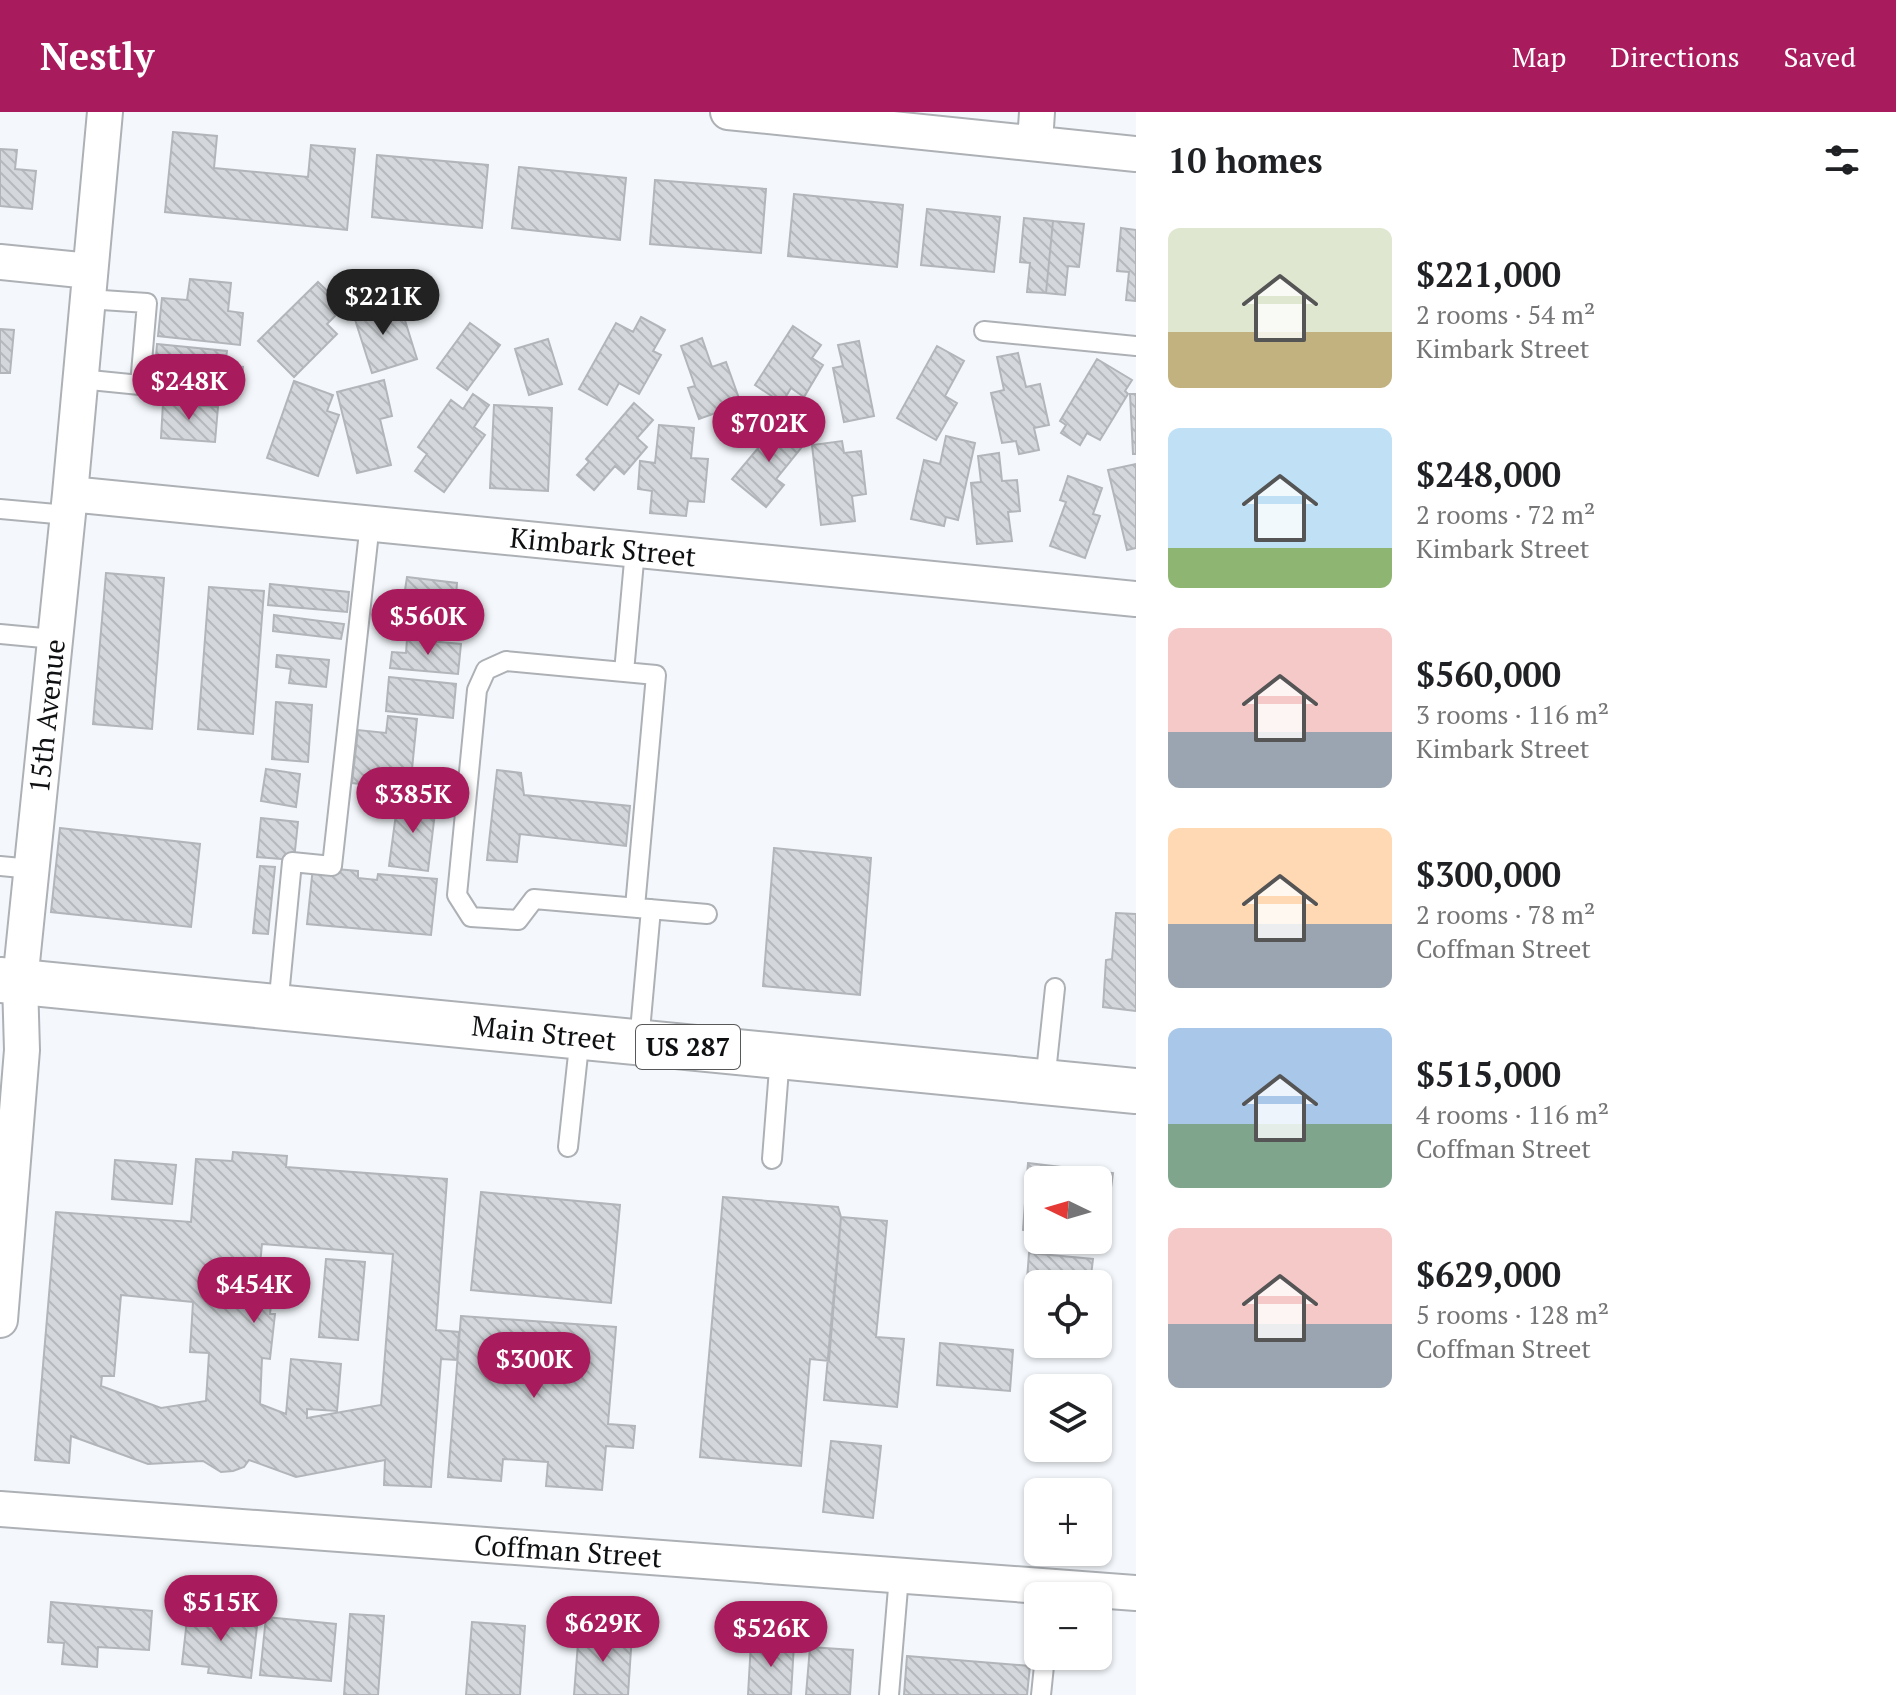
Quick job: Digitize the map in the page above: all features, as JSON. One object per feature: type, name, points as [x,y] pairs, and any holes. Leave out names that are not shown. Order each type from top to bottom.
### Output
[{"type":"highway","name":"Main Street","points":[[10,981],[1136,1091]]},
{"type":"street","name":"15th Avenue","points":[[0,1320],[7,1157],[22,1050],[10,981],[16,868],[54,639],[105,112]]},
{"type":"street","points":[[728,112],[1036,127],[1136,154]]},
{"type":"street","points":[[0,262],[89,285]]},
{"type":"street","name":"Kimbark Street","points":[[69,505],[370,523],[1136,599]]},
{"type":"street","name":"Coffman Street","points":[[0,1509],[899,1576],[1024,1589]]},
{"type":"street","name":"Coffman Street","points":[[1112,1593],[1136,1593]]},
{"type":"lane","points":[[80,379],[140,385],[147,303],[89,285]]},
{"type":"lane","points":[[984,331],[1136,346]]},
{"type":"lane","points":[[0,509],[69,505]]},
{"type":"lane","points":[[278,1007],[292,862],[332,866],[370,523]]},
{"type":"lane","points":[[624,672],[635,550]]},
{"type":"lane","points":[[0,634],[54,639]]},
{"type":"lane","points":[[639,1042],[643,908],[656,675],[506,661],[486,670],[477,690],[457,895],[471,917],[518,920],[534,899],[643,908],[707,914]]},
{"type":"lane","points":[[1045,1082],[1055,988]]},
{"type":"lane","points":[[568,1147],[580,1036]]},
{"type":"lane","points":[[772,1159],[780,1056]]},
{"type":"lane","points":[[889,1695],[899,1576]]},
{"type":"lane","points":[[1041,1695],[1044,1670]]},
{"type":"building","points":[[173,132],[217,136],[214,168],[308,177],[311,145],[355,149],[347,230],[165,212]]},
{"type":"building","points":[[0,149],[17,150],[15,169],[36,171],[32,209],[0,206]]},
{"type":"building","points":[[377,155],[488,165],[482,228],[372,217]]},
{"type":"building","points":[[519,167],[626,178],[620,240],[512,228]]},
{"type":"building","points":[[655,180],[766,189],[761,253],[650,244]]},
{"type":"building","points":[[794,194],[903,205],[897,267],[788,256]]},
{"type":"building","points":[[927,209],[1000,217],[994,272],[921,265]]},
{"type":"building","points":[[1024,218],[1053,221],[1046,293],[1027,292],[1030,263],[1020,262]]},
{"type":"building","points":[[1053,221],[1084,224],[1079,267],[1068,266],[1065,295],[1046,293]]},
{"type":"building","points":[[1121,228],[1136,230],[1136,301],[1126,300],[1129,272],[1117,271]]},
{"type":"building","points":[[190,279],[231,283],[228,311],[243,313],[240,345],[158,336],[162,298],[187,300]]},
{"type":"building","points":[[318,282],[344,307],[327,324],[337,334],[294,377],[258,341]]},
{"type":"building","points":[[379,298],[386,320],[403,314],[417,359],[372,373],[351,307]]},
{"type":"building","points":[[641,317],[665,330],[653,351],[661,355],[639,394],[619,383],[607,405],[579,389],[616,323],[633,332]]},
{"type":"building","points":[[470,323],[500,345],[467,390],[437,368]]},
{"type":"building","points":[[793,326],[821,345],[812,358],[823,365],[804,397],[791,388],[782,403],[755,385]]},
{"type":"building","points":[[0,329],[14,330],[10,373],[0,373]]},
{"type":"building","points":[[702,338],[712,367],[726,362],[741,404],[699,419],[688,388],[695,386],[681,346]]},
{"type":"building","points":[[548,339],[562,384],[529,395],[515,349]]},
{"type":"building","points":[[859,341],[874,416],[844,422],[833,368],[843,366],[838,345]]},
{"type":"building","points":[[157,344],[227,351],[225,365],[243,367],[241,390],[154,382]]},
{"type":"building","points":[[937,346],[964,361],[945,396],[957,403],[936,440],[897,418]]},
{"type":"building","points":[[1018,353],[1026,387],[1040,384],[1049,425],[1034,428],[1039,450],[1019,454],[1016,441],[1002,443],[991,393],[1004,390],[997,357]]},
{"type":"building","points":[[1097,359],[1132,380],[1125,391],[1128,394],[1100,440],[1087,433],[1080,445],[1061,433],[1066,425],[1060,421]]},
{"type":"building","points":[[384,380],[392,416],[380,419],[391,465],[357,473],[337,392]]},
{"type":"building","points":[[294,381],[333,395],[327,411],[339,415],[318,476],[267,458]]},
{"type":"building","points":[[473,394],[489,405],[474,427],[485,435],[444,492],[415,471],[427,454],[418,447],[451,400],[463,409]]},
{"type":"building","points":[[1130,394],[1136,394],[1136,454],[1133,454]]},
{"type":"building","points":[[163,403],[218,407],[215,442],[161,438]]},
{"type":"building","points":[[634,403],[653,420],[637,438],[647,447],[624,474],[615,466],[594,490],[577,475],[589,462],[586,459]]},
{"type":"building","points":[[494,405],[552,408],[548,491],[490,488]]},
{"type":"building","points":[[781,421],[806,442],[776,479],[784,485],[766,507],[732,479]]},
{"type":"building","points":[[659,425],[694,428],[691,458],[708,459],[704,502],[688,501],[686,516],[650,513],[652,491],[638,489],[640,461],[655,463]]},
{"type":"building","points":[[946,436],[975,443],[958,520],[946,517],[944,526],[911,519],[924,460],[940,464]]},
{"type":"building","points":[[842,441],[844,453],[861,451],[866,494],[852,496],[855,521],[821,525],[812,445]]},
{"type":"building","points":[[999,453],[1002,481],[1017,480],[1020,511],[1008,512],[1012,541],[977,544],[971,483],[981,482],[978,456]]},
{"type":"building","points":[[1136,464],[1136,548],[1127,550],[1108,470]]},
{"type":"building","points":[[1068,476],[1102,488],[1093,514],[1100,516],[1085,558],[1050,546],[1066,502],[1060,500]]},
{"type":"building","points":[[106,573],[164,578],[152,729],[93,724]]},
{"type":"building","points":[[407,577],[457,583],[456,596],[405,590]]},
{"type":"building","points":[[270,584],[349,592],[347,612],[268,605]]},
{"type":"building","points":[[209,587],[264,591],[253,734],[198,729]]},
{"type":"building","points":[[407,608],[451,613],[450,625],[460,627],[459,640],[393,632],[395,618],[405,619]]},
{"type":"building","points":[[274,615],[344,624],[341,639],[273,631]]},
{"type":"building","points":[[407,639],[461,644],[458,674],[390,668],[392,652],[406,653]]},
{"type":"building","points":[[277,655],[329,660],[326,687],[289,683],[291,669],[276,667]]},
{"type":"building","points":[[389,677],[456,684],[453,718],[386,711]]},
{"type":"building","points":[[276,702],[312,705],[308,762],[272,759]]},
{"type":"building","points":[[388,716],[417,719],[410,789],[352,783],[358,730],[386,733]]},
{"type":"building","points":[[266,769],[300,774],[296,807],[261,801]]},
{"type":"building","points":[[497,770],[521,773],[524,795],[630,806],[626,846],[520,834],[517,862],[487,860]]},
{"type":"building","points":[[398,799],[436,804],[428,871],[389,866]]},
{"type":"building","points":[[261,818],[298,822],[294,860],[257,857]]},
{"type":"building","points":[[60,828],[200,844],[191,927],[51,912]]},
{"type":"building","points":[[774,848],[871,858],[860,995],[763,986]]},
{"type":"building","points":[[260,866],[275,867],[268,934],[253,933]]},
{"type":"building","points":[[313,867],[358,871],[358,878],[377,880],[378,874],[437,879],[431,935],[307,924]]},
{"type":"building","points":[[1116,913],[1136,914],[1136,1011],[1103,1007],[1106,960],[1112,959]]},
{"type":"building","points":[[233,1152],[287,1156],[286,1167],[447,1179],[436,1330],[459,1332],[457,1360],[441,1359],[431,1487],[384,1485],[385,1460],[296,1477],[249,1460],[244,1467],[221,1472],[203,1461],[148,1464],[71,1436],[69,1463],[35,1460],[56,1212],[191,1222],[196,1159],[232,1161]],"holes":[[[262,1244],[393,1254],[381,1405],[307,1418],[307,1409],[337,1411],[341,1364],[291,1359],[286,1414],[260,1404],[262,1358],[270,1359],[275,1314],[270,1314],[272,1296],[257,1296]],[[121,1295],[193,1302],[190,1352],[209,1353],[206,1401],[161,1408],[101,1386],[102,1376],[114,1376]]]},
{"type":"building","points":[[115,1160],[176,1165],[172,1204],[112,1199]]},
{"type":"building","points":[[481,1192],[620,1205],[611,1303],[471,1290]]},
{"type":"building","points":[[723,1197],[838,1207],[841,1217],[829,1361],[810,1359],[801,1466],[700,1457]]},
{"type":"building","points":[[841,1217],[887,1221],[876,1337],[904,1339],[897,1407],[824,1400]]},
{"type":"building","points":[[1029,1254],[1093,1259],[1092,1270],[1028,1270]]},
{"type":"building","points":[[326,1259],[365,1262],[358,1340],[319,1337]]},
{"type":"building","points":[[461,1316],[616,1327],[608,1424],[635,1426],[633,1448],[606,1446],[602,1490],[546,1486],[548,1462],[503,1459],[501,1481],[448,1477]]},
{"type":"building","points":[[940,1343],[1013,1350],[1010,1391],[937,1385]]},
{"type":"building","points":[[831,1441],[881,1446],[873,1518],[823,1512]]},
{"type":"building","points":[[51,1602],[152,1611],[149,1650],[98,1647],[97,1667],[62,1664],[64,1643],[48,1642]]},
{"type":"building","points":[[188,1611],[258,1618],[251,1678],[208,1673],[209,1667],[182,1664]]},
{"type":"building","points":[[350,1614],[384,1616],[378,1695],[344,1695]]},
{"type":"building","points":[[266,1617],[336,1624],[331,1681],[260,1675]]},
{"type":"building","points":[[472,1622],[525,1626],[520,1695],[466,1695]]},
{"type":"building","points":[[579,1630],[632,1634],[628,1695],[574,1695]]},
{"type":"building","points":[[751,1642],[794,1644],[791,1695],[748,1695]]},
{"type":"building","points":[[810,1647],[853,1650],[850,1695],[806,1695]]},
{"type":"building","points":[[907,1656],[1024,1666],[1024,1670],[1030,1670],[1027,1695],[904,1695]]}]
